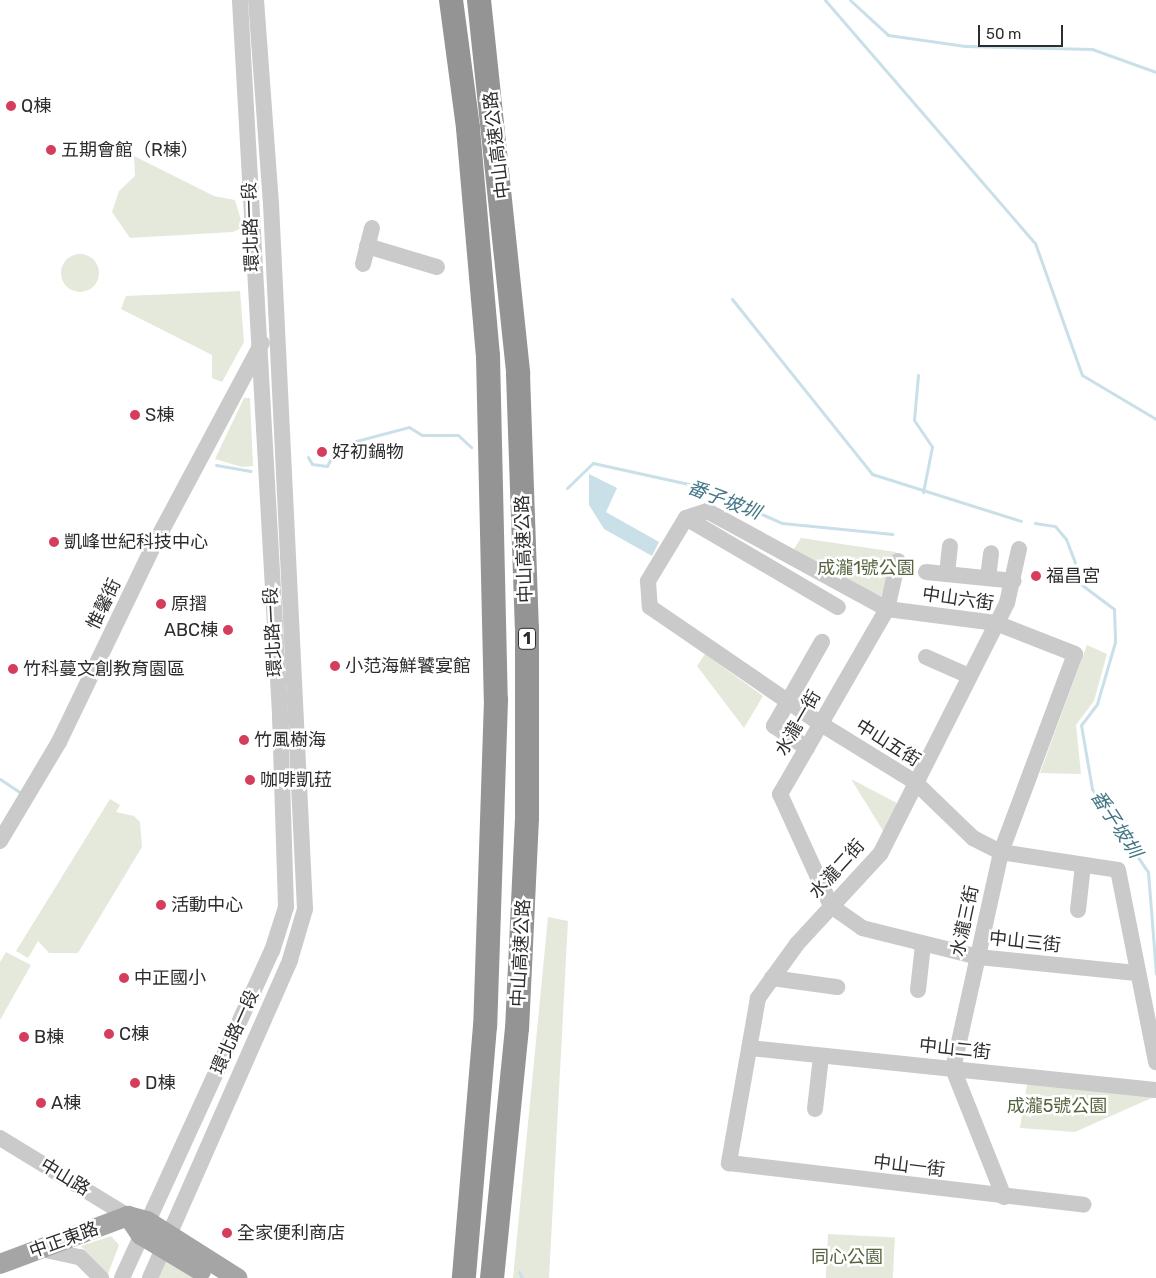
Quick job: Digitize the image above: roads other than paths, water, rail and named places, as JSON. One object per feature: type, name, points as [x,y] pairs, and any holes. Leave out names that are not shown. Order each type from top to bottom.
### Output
[{"type":"highway","name":"中山高速公路","points":[[451,0],[468,128],[488,356],[496,700],[486,1006],[464,1278]]},
{"type":"highway","name":"中山高速公路","points":[[479,0],[518,374],[527,628],[527,818],[517,1028],[492,1278]]},
{"type":"main road","name":"中山路","points":[[139,1224],[166,1242],[211,1278]]},
{"type":"main road","name":"中正東路","points":[[0,1264],[40,1249],[139,1224]]},
{"type":"main road","name":"中山路","points":[[166,1242],[236,1278]]},
{"type":"street","name":"環北路一段","points":[[122,1278],[139,1224],[272,951],[286,907],[260,344],[240,0]]},
{"type":"street","name":"環北路一段","points":[[150,1278],[290,960],[305,909],[275,336],[271,204],[256,0]]},
{"type":"street","points":[[363,264],[372,228]]},
{"type":"street","points":[[367,246],[437,266]]},
{"type":"street","points":[[260,344],[275,336]]},
{"type":"street","name":"惟馨街","points":[[0,841],[59,742],[154,545],[260,344]]},
{"type":"street","name":"中山六街","points":[[686,518],[706,511],[887,609],[996,623],[1075,654]]},
{"type":"street","points":[[686,518],[838,607]]},
{"type":"street","name":"中山五街","points":[[686,518],[648,581],[650,607],[821,724],[914,782],[973,838],[1000,852],[1118,870],[1136,973]]},
{"type":"street","points":[[947,574],[950,546]]},
{"type":"street","name":"水瀧二街","points":[[729,1163],[758,998],[831,906],[880,854],[914,782],[996,623],[1014,581],[1019,549]]},
{"type":"street","points":[[988,578],[991,553]]},
{"type":"street","name":"水瀧一街","points":[[831,906],[780,794],[887,609],[898,561]]},
{"type":"street","points":[[926,572],[1014,581]]},
{"type":"street","points":[[807,748],[774,726],[822,642]]},
{"type":"street","name":"水瀧三街","points":[[953,1069],[1000,852],[1075,654]]},
{"type":"street","points":[[926,656],[969,676]]},
{"type":"street","points":[[1078,910],[1083,865]]},
{"type":"street","name":"中山三街","points":[[831,906],[862,928],[923,945],[978,957],[1136,973]]},
{"type":"street","points":[[918,990],[923,945]]},
{"type":"street","points":[[1136,973],[1156,1062]]},
{"type":"street","points":[[772,978],[837,987]]},
{"type":"street","name":"中山二街","points":[[750,1048],[1156,1090]]},
{"type":"street","points":[[814,1109],[821,1056]]},
{"type":"street","points":[[953,1069],[1004,1197]]},
{"type":"street","name":"中山路","points":[[0,1138],[139,1224]]},
{"type":"street","name":"中山一街","points":[[729,1163],[1084,1206]]},
{"type":"street","points":[[40,1249],[80,1257],[101,1278]]},
{"type":"water","points":[[589,474],[617,488],[606,512],[659,542],[652,556],[604,529],[589,505]]},
{"type":"waterway","points":[[825,0],[1035,243],[1082,375],[1156,419]]},
{"type":"waterway","points":[[850,0],[888,35],[965,46],[1092,49],[1156,72]]},
{"type":"waterway","points":[[732,299],[872,474],[1021,521]]},
{"type":"waterway","points":[[918,375],[914,420],[932,447],[923,492]]},
{"type":"waterway","name":"番子坡圳","points":[[308,457],[312,464],[327,466],[337,446],[409,427],[422,435],[458,435],[471,447]]},
{"type":"waterway","name":"番子坡圳","points":[[567,488],[593,463],[698,486],[782,523],[892,534]]},
{"type":"waterway","points":[[216,465],[250,471]]},
{"type":"waterway","points":[[1035,523],[1055,526],[1066,539],[1075,562]]},
{"type":"waterway","name":"番子坡圳","points":[[1074,579],[1114,609],[1115,642],[1097,704],[1081,725],[1092,789],[1148,872],[1156,974]]},
{"type":"waterway","points":[[0,779],[19,792]]},
{"type":"waterway","points":[[519,1272],[522,1278]]},
{"type":"place","name":"Q棟","points":[[11,106]]},
{"type":"place","name":"五期會館（R棟）","points":[[51,150]]},
{"type":"place","name":"S棟","points":[[135,415]]},
{"type":"place","name":"好初鍋物","points":[[322,452]]},
{"type":"place","name":"凱峰世紀科技中心","points":[[54,542]]},
{"type":"place","name":"福昌宮","points":[[1036,576]]},
{"type":"place","name":"原摺","points":[[161,604]]},
{"type":"place","name":"ABC棟","points":[[228,630]]},
{"type":"place","name":"小范海鮮饕宴館","points":[[335,666]]},
{"type":"place","name":"竹科蔓文創教育園區","points":[[13,669]]},
{"type":"place","name":"竹風樹海","points":[[244,740]]},
{"type":"place","name":"咖啡凱菈","points":[[250,780]]},
{"type":"place","name":"活動中心","points":[[161,905]]},
{"type":"place","name":"中正國小","points":[[124,978]]},
{"type":"place","name":"C棟","points":[[109,1034]]},
{"type":"place","name":"B棟","points":[[24,1037]]},
{"type":"place","name":"D棟","points":[[135,1083]]},
{"type":"place","name":"A棟","points":[[41,1103]]},
{"type":"place","name":"全家便利商店","points":[[227,1233]]},
{"type":"park label","name":"成瀧1號公園","points":[[866,568]]},
{"type":"park label","name":"成瀧5號公園","points":[[1057,1106]]},
{"type":"park label","name":"同心公園","points":[[847,1257]]}]
